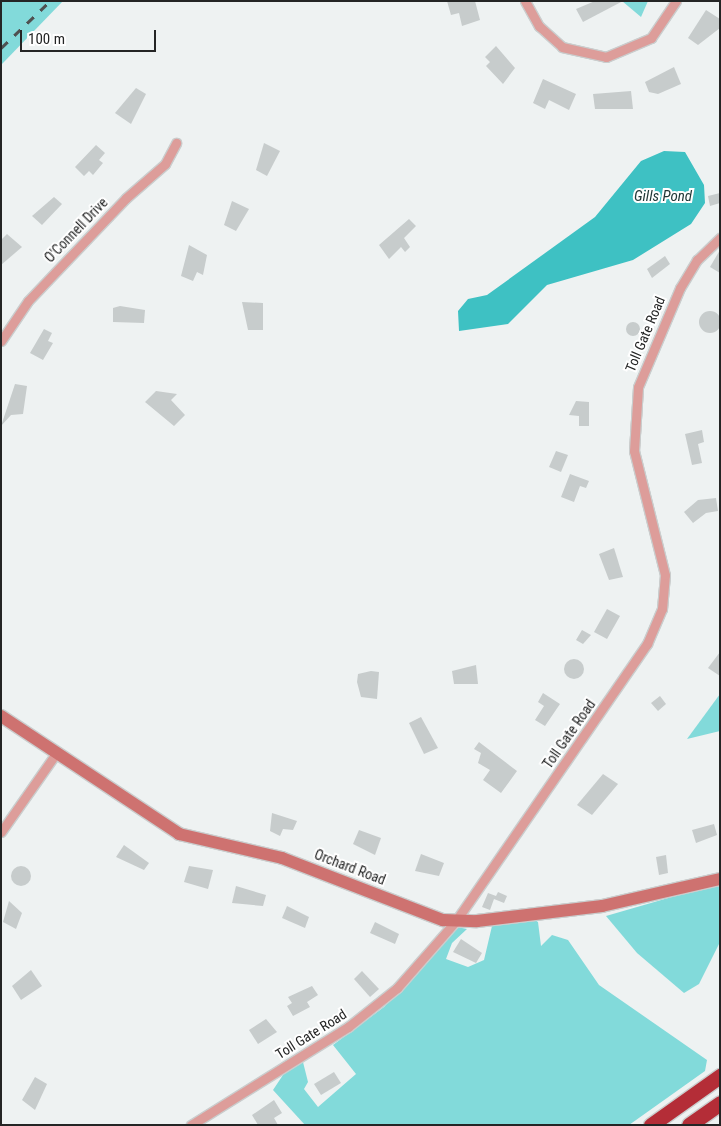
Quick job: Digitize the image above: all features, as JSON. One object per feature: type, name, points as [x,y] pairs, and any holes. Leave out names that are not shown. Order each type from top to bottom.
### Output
[{"type":"highway","points":[[651,1125],[720,1076]]},
{"type":"highway","points":[[689,1125],[720,1103]]},
{"type":"street","points":[[525,1],[539,26],[562,47],[606,57],[651,38],[676,1]]},
{"type":"street","name":"O'Connell Drive","points":[[1,341],[28,301],[126,198],[165,164],[176,143]]},
{"type":"street","name":"Toll Gate Road","points":[[191,1125],[368,1014],[455,922],[657,626],[665,575],[634,451],[638,387],[680,288],[697,260],[720,238]]},
{"type":"street","name":"Orchard Road","points":[[1,716],[179,834],[282,858],[455,922],[612,904],[720,879]]},
{"type":"street","points":[[1,832],[57,752]]},
{"type":"shaded area","points":[[1,1],[63,1],[1,65]]},
{"type":"shaded area","points":[[622,1],[648,1],[641,17]]},
{"type":"shaded area","points":[[720,694],[720,731],[687,739]]},
{"type":"shaded area","points":[[720,883],[720,942],[699,984],[684,993],[637,953],[606,916]]},
{"type":"shaded area","points":[[533,919],[538,922],[541,946],[552,935],[568,940],[599,985],[707,1060],[705,1071],[629,1125],[305,1125],[273,1090],[285,1072],[303,1062],[308,1082],[304,1089],[318,1107],[356,1074],[333,1045],[384,1007],[457,927],[467,929],[452,943],[446,959],[468,967],[484,960],[492,926]]},
{"type":"water","name":"Gills Pond","points":[[664,151],[685,152],[704,185],[705,203],[691,224],[633,260],[547,285],[508,324],[459,331],[458,311],[468,299],[487,295],[595,217],[641,161]]},
{"type":"building","points":[[447,1],[475,1],[480,20],[462,26],[459,13],[451,15]]},
{"type":"building","points":[[595,1],[623,1],[583,22],[576,9]]},
{"type":"building","points":[[706,10],[720,19],[720,28],[698,45],[688,38]]},
{"type":"building","points":[[496,46],[515,68],[503,84],[486,66],[490,62],[485,57]]},
{"type":"building","points":[[674,67],[681,84],[658,94],[649,92],[645,82]]},
{"type":"building","points":[[543,79],[576,94],[569,110],[549,100],[545,109],[533,103]]},
{"type":"building","points":[[136,88],[146,94],[131,124],[115,113]]},
{"type":"building","points":[[631,91],[633,109],[595,109],[593,94]]},
{"type":"building","points":[[264,143],[280,151],[267,176],[256,170]]},
{"type":"building","points":[[96,145],[105,153],[99,160],[103,163],[93,175],[89,171],[84,176],[75,167]]},
{"type":"building","points":[[720,193],[720,203],[710,206],[708,196]]},
{"type":"building","points":[[54,197],[62,204],[42,225],[32,216]]},
{"type":"building","points":[[232,201],[249,209],[236,231],[224,225]]},
{"type":"building","points":[[409,219],[416,226],[404,238],[410,247],[405,252],[401,247],[389,259],[379,245]]},
{"type":"building","points":[[7,234],[22,247],[1,265],[1,240]]},
{"type":"building","points":[[189,245],[207,255],[203,275],[197,272],[193,281],[181,276]]},
{"type":"building","points":[[720,250],[720,273],[710,267]]},
{"type":"building","points":[[665,256],[670,264],[652,278],[647,269]]},
{"type":"building","points":[[242,302],[263,303],[263,330],[248,330]]},
{"type":"building","points":[[120,306],[145,310],[144,323],[113,322],[113,308]]},
{"type":"building","points":[[710,311],[718,314],[721,322],[718,330],[710,333],[702,330],[699,322],[702,314]]},
{"type":"building","points":[[630,322],[636,322],[640,329],[636,336],[630,336],[626,332],[626,326]]},
{"type":"building","points":[[44,329],[52,333],[48,341],[53,343],[43,360],[30,353]]},
{"type":"building","points":[[15,384],[27,386],[23,414],[11,415],[1,426]]},
{"type":"building","points":[[156,391],[177,394],[171,400],[185,415],[174,426],[145,402]]},
{"type":"building","points":[[576,401],[589,402],[589,426],[579,426],[579,416],[569,415]]},
{"type":"building","points":[[702,430],[704,442],[698,444],[702,463],[692,465],[685,434]]},
{"type":"building","points":[[556,451],[568,455],[561,472],[549,467]]},
{"type":"building","points":[[570,474],[589,481],[586,488],[580,486],[574,502],[561,497]]},
{"type":"building","points":[[716,498],[718,511],[706,513],[693,523],[684,512],[698,500]]},
{"type":"building","points":[[614,548],[623,577],[609,580],[599,554]]},
{"type":"building","points":[[607,609],[620,616],[607,639],[594,632]]},
{"type":"building","points":[[582,630],[591,635],[583,644],[576,640]]},
{"type":"building","points":[[720,652],[720,676],[708,668]]},
{"type":"building","points":[[570,659],[578,659],[584,665],[584,673],[578,679],[570,679],[564,673],[564,665]]},
{"type":"building","points":[[476,665],[478,684],[454,684],[452,671]]},
{"type":"building","points":[[371,671],[379,672],[377,699],[361,697],[357,682],[358,674]]},
{"type":"building","points":[[543,693],[560,704],[545,726],[535,720],[544,706],[538,702]]},
{"type":"building","points":[[660,696],[666,704],[658,711],[651,703]]},
{"type":"building","points":[[421,717],[438,748],[424,754],[409,723]]},
{"type":"building","points":[[479,742],[517,771],[501,793],[483,780],[490,770],[478,763],[481,753],[474,749]]},
{"type":"building","points":[[603,774],[618,784],[592,815],[577,805]]},
{"type":"building","points":[[272,813],[297,821],[293,830],[283,829],[280,836],[270,831]]},
{"type":"building","points":[[714,824],[717,835],[696,843],[692,830]]},
{"type":"building","points":[[359,830],[381,838],[375,855],[353,844]]},
{"type":"building","points":[[124,845],[149,863],[144,870],[116,857]]},
{"type":"building","points":[[421,854],[444,863],[439,876],[415,871]]},
{"type":"building","points":[[666,855],[668,873],[659,875],[656,857]]},
{"type":"building","points":[[21,866],[28,869],[31,876],[28,883],[21,886],[14,883],[11,876],[14,869]]},
{"type":"building","points":[[189,866],[213,870],[208,889],[184,882]]},
{"type":"building","points":[[236,886],[266,895],[263,906],[232,903]]},
{"type":"building","points":[[498,892],[507,896],[504,903],[494,899],[490,910],[482,907],[488,893],[496,896]]},
{"type":"building","points":[[9,901],[22,913],[16,929],[3,922]]},
{"type":"building","points":[[287,906],[309,917],[305,928],[282,918]]},
{"type":"building","points":[[375,922],[399,934],[395,944],[370,933]]},
{"type":"building","points":[[461,939],[482,953],[476,963],[453,952]]},
{"type":"building","points":[[31,970],[42,986],[21,1000],[12,986]]},
{"type":"building","points":[[362,971],[379,989],[370,997],[354,979]]},
{"type":"building","points":[[312,986],[318,995],[307,1002],[310,1007],[293,1016],[287,1006],[292,1003],[288,997]]},
{"type":"building","points":[[266,1019],[277,1032],[258,1044],[249,1030]]},
{"type":"building","points":[[334,1072],[341,1083],[321,1095],[314,1084]]},
{"type":"building","points":[[35,1077],[47,1084],[35,1110],[22,1100]]},
{"type":"building","points":[[274,1100],[282,1113],[274,1118],[278,1125],[258,1125],[252,1115]]},
{"type":"railway","points":[[1,48],[50,1]]}]
